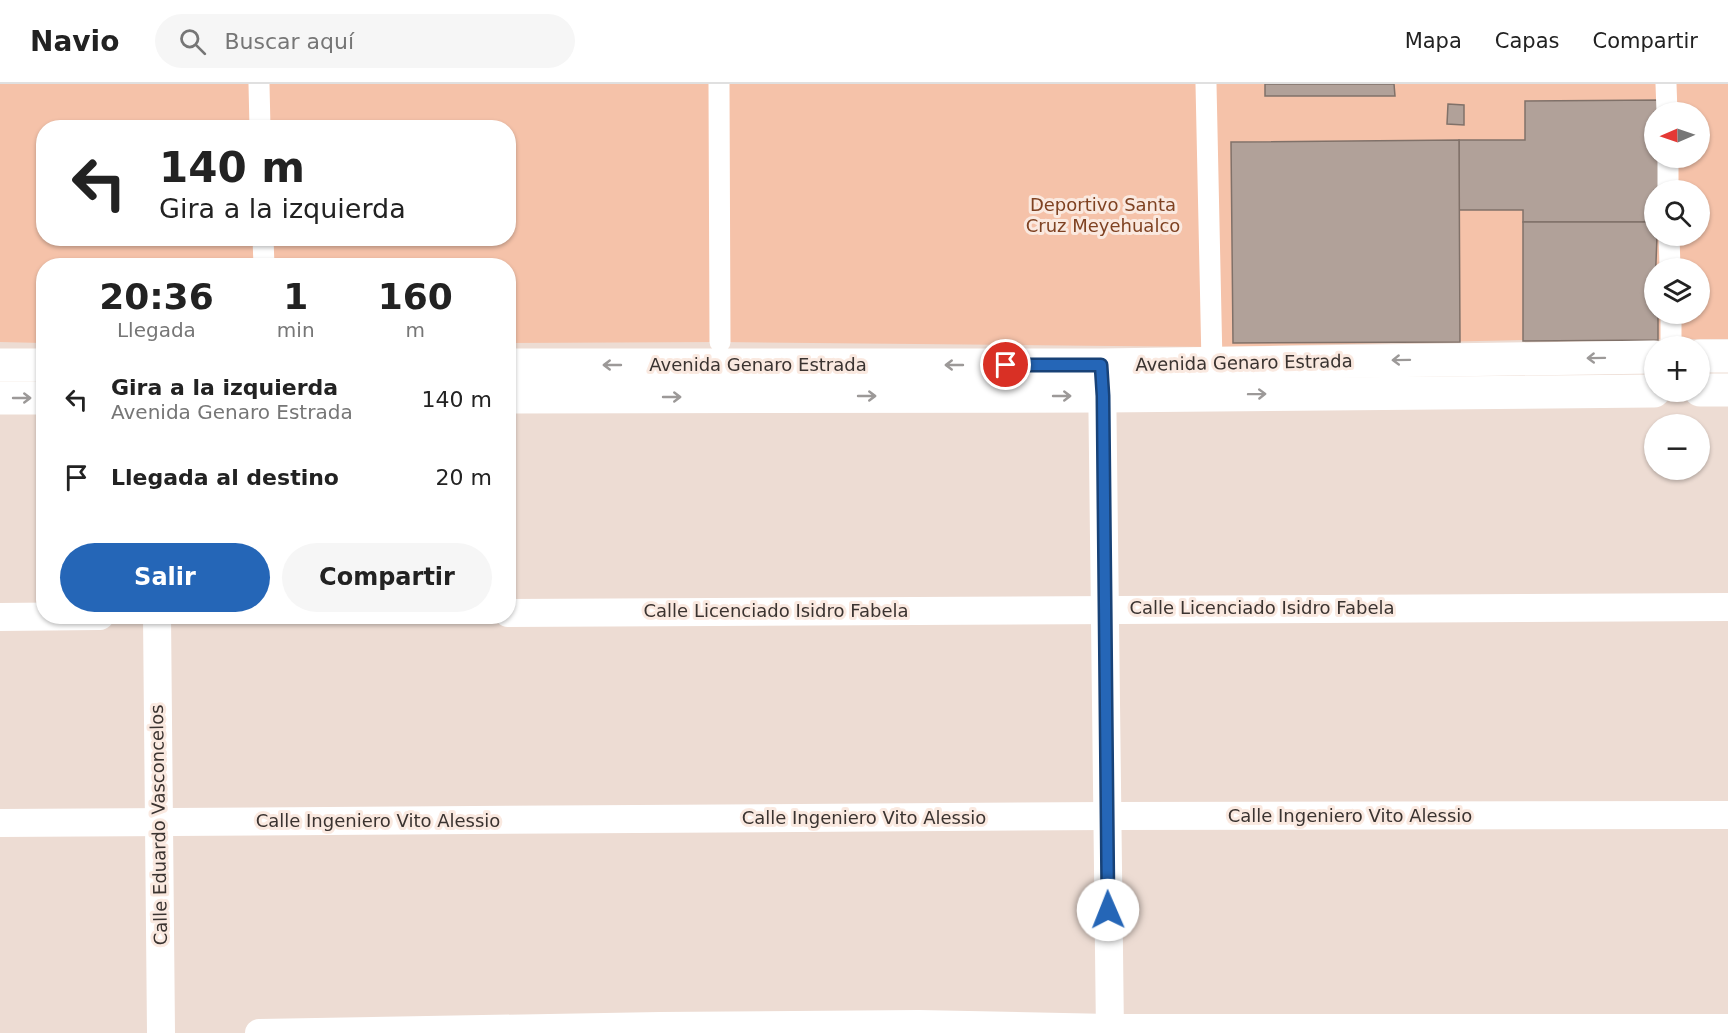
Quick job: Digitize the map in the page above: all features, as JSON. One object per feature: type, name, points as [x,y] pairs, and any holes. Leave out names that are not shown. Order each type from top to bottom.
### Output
[{"type":"street","points":[[259,84],[260,120]]},
{"type":"street","points":[[719,84],[720,342]]},
{"type":"street","points":[[1206,84],[1212,363]]},
{"type":"street","points":[[1666,84],[1667,102]]},
{"type":"street","points":[[1710,356],[1728,356]]},
{"type":"street","name":"Avenida Genaro Estrada","points":[[516,397],[1102,380],[1212,363],[1644,357]]},
{"type":"street","points":[[0,365],[36,365]]},
{"type":"street","name":"Avenida Genaro Estrada","points":[[516,365],[1644,391]]},
{"type":"street","points":[[1102,380],[1110,1030]]},
{"type":"street","points":[[1710,390],[1728,390]]},
{"type":"street","points":[[0,398],[36,398]]},
{"type":"street","name":"Calle Licenciado Isidro Fabela","points":[[516,613],[1106,608],[1728,607]]},
{"type":"street","points":[[0,617],[36,617]]},
{"type":"street","name":"Calle Eduardo Vasconcelos","points":[[157,624],[161,1033]]},
{"type":"street","name":"Calle Ingeniero Vito Alessio","points":[[0,823],[1107,816],[1728,815]]},
{"type":"street","points":[[259,1033],[919,1024],[1110,1030],[1728,1028]]},
{"type":"green space","name":"Deportivo Santa Cruz Meyehualco","points":[[0,84],[1728,84],[1728,339],[1710,339],[1710,336],[1644,336],[1644,339],[1212,347],[720,342],[516,343],[516,258],[36,258],[36,343],[0,342]]},
{"type":"building","points":[[1265,84],[1394,84],[1395,96],[1265,96]]},
{"type":"building","points":[[1661,100],[1661,102],[1644,102],[1644,168],[1676,168],[1676,180],[1644,180],[1644,222],[1523,222],[1523,210],[1459,210],[1459,140],[1525,140],[1525,101]]},
{"type":"building","points":[[1448,104],[1464,105],[1464,125],[1447,124]]},
{"type":"building","points":[[1459,140],[1460,342],[1233,343],[1231,142]]},
{"type":"building","points":[[1523,222],[1644,222],[1644,246],[1657,246],[1656,258],[1644,258],[1644,324],[1658,324],[1658,336],[1644,336],[1644,340],[1523,341]]},
{"type":"route","points":[[1006,365],[1101,365],[1108,910]]}]
